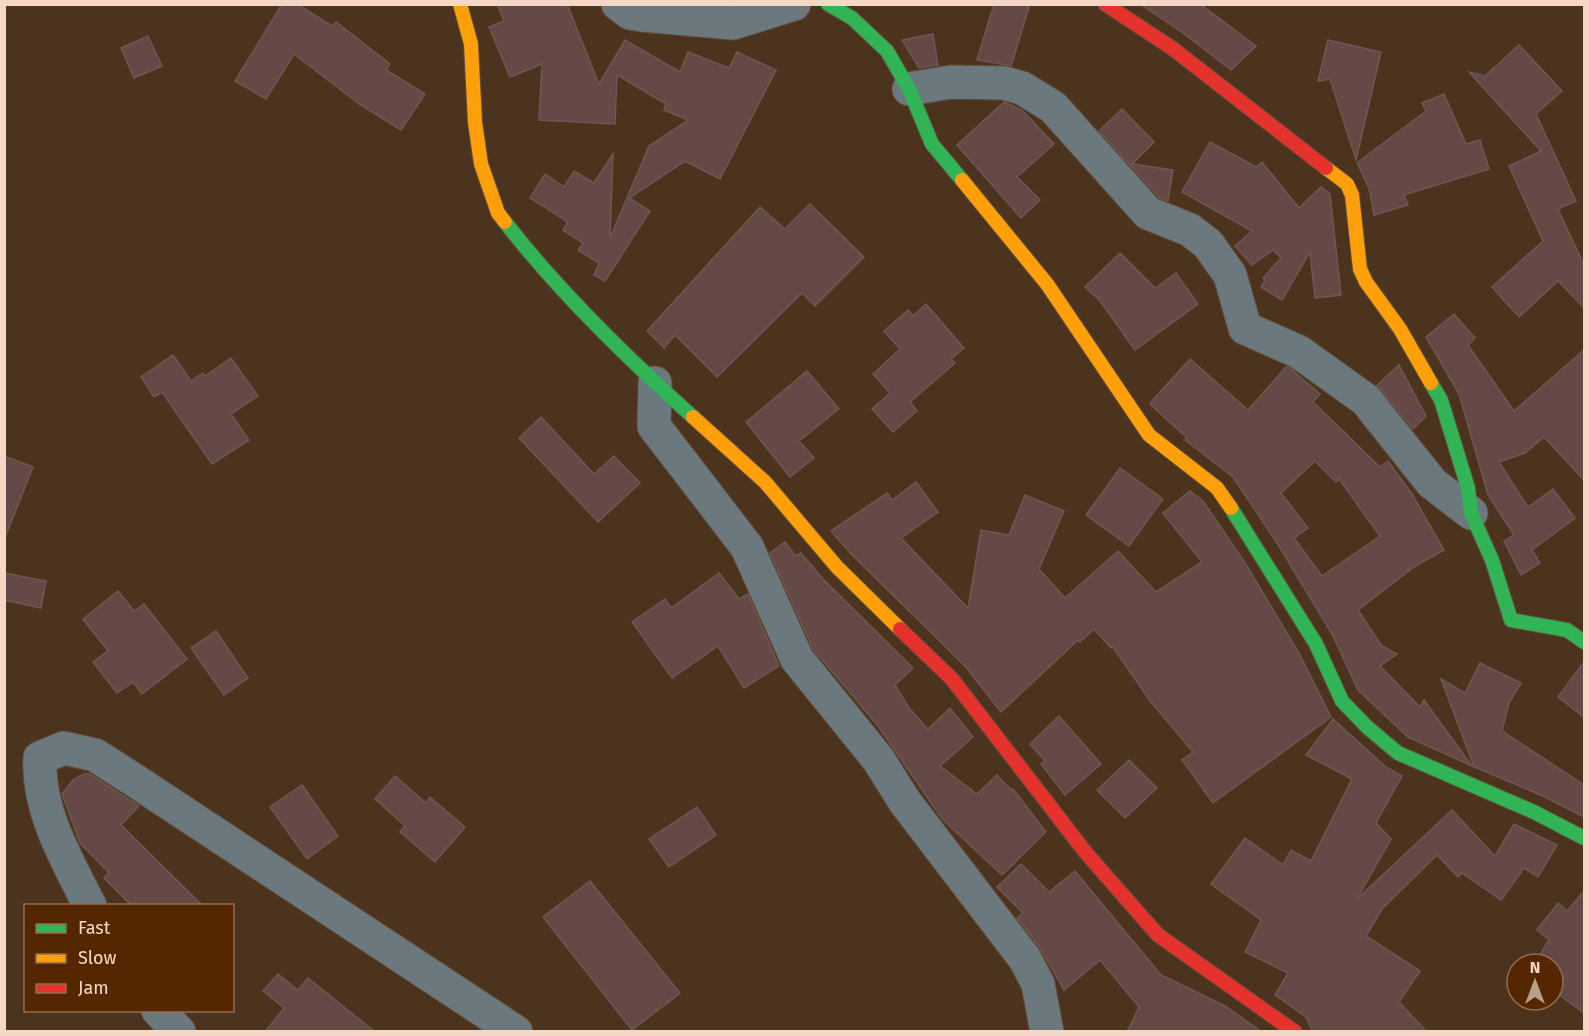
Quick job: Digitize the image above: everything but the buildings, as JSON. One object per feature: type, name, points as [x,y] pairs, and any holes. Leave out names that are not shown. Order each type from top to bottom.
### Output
[{"type":"main road","points":[[460,4],[471,44],[475,83],[475,122],[481,164],[498,213],[537,263],[655,383],[765,482],[837,567],[952,679],[1086,853],[1158,935],[1295,1032]]},
{"type":"main road","points":[[828,4],[852,18],[887,51],[909,89],[932,144],[1047,284],[1149,435],[1217,488],[1261,553],[1304,624],[1342,701],[1367,727],[1398,753],[1444,775],[1534,812],[1584,838]]},
{"type":"main road","points":[[1105,4],[1172,48],[1347,184],[1352,195],[1360,269],[1366,282],[1400,329],[1441,399],[1468,488],[1471,513],[1492,560],[1511,620],[1566,630],[1584,642]]},
{"type":"street","points":[[618,4],[630,12],[642,15],[733,23],[794,4]]},
{"type":"street","points":[[909,89],[951,82],[1004,83],[1023,88],[1053,107],[1148,213],[1190,230],[1208,244],[1230,275],[1245,328],[1299,352],[1366,400],[1432,483],[1471,513]]},
{"type":"street","points":[[655,383],[654,426],[747,547],[797,659],[878,759],[905,802],[1025,959],[1038,984],[1047,1032]]},
{"type":"street","points":[[89,904],[50,820],[38,782],[40,758],[64,748],[95,755],[516,1032]]},
{"type":"street","points":[[159,1012],[179,1032]]},
{"type":"traffic: fast","points":[[828,4],[852,18],[887,51],[909,89],[932,144],[962,180]]},
{"type":"traffic: fast","points":[[505,222],[594,324],[693,417]]},
{"type":"traffic: fast","points":[[1431,383],[1441,400],[1468,488],[1471,513],[1492,560],[1511,620],[1567,630],[1584,642]]},
{"type":"traffic: fast","points":[[1231,508],[1316,644],[1342,701],[1367,727],[1398,753],[1534,812],[1584,838]]},
{"type":"traffic: slow","points":[[460,4],[471,44],[475,122],[481,164],[498,213],[505,222]]},
{"type":"traffic: slow","points":[[1326,168],[1347,184],[1352,195],[1360,269],[1366,282],[1400,329],[1431,383]]},
{"type":"traffic: slow","points":[[962,180],[1047,284],[1149,435],[1217,488],[1231,508]]},
{"type":"traffic: slow","points":[[693,417],[765,482],[837,567],[900,629]]},
{"type":"traffic: jam","points":[[1105,4],[1172,48],[1326,168]]},
{"type":"traffic: jam","points":[[900,629],[952,679],[1086,853],[1158,935],[1295,1032]]}]
